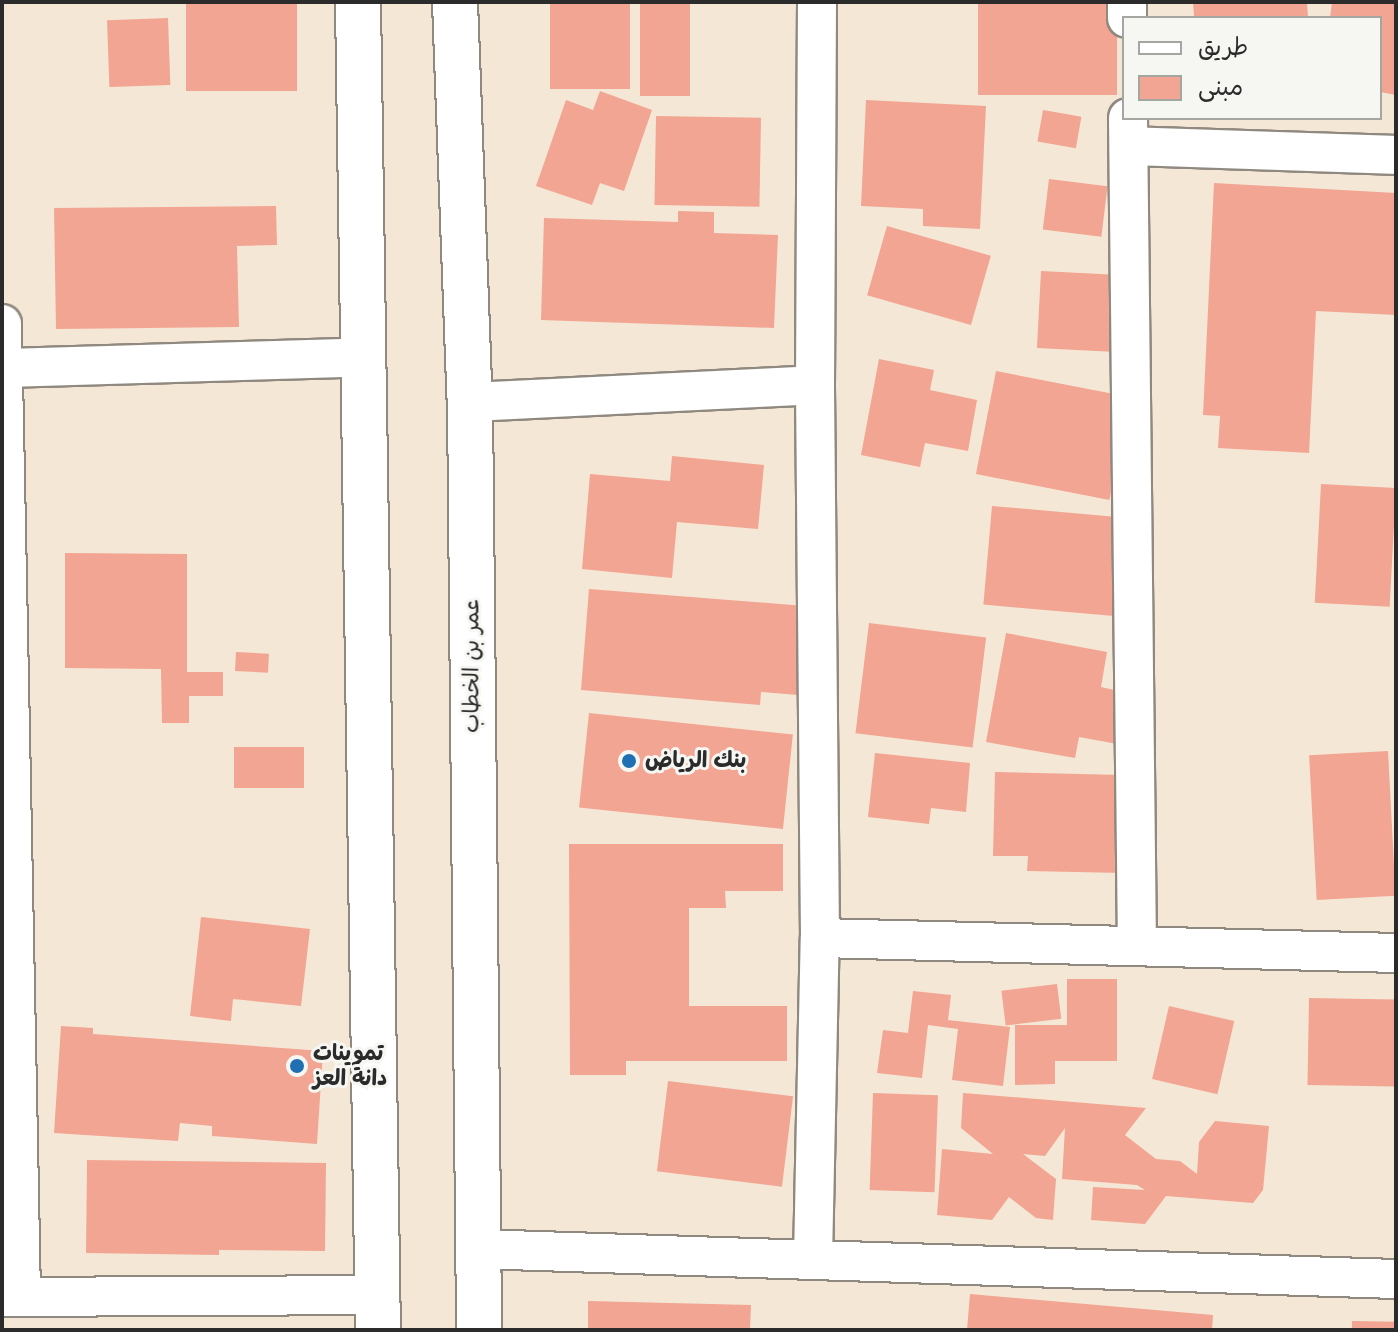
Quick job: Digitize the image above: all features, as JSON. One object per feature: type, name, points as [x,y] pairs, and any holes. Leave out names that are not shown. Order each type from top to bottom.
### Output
[{"type":"street","points":[[2,324],[12,1297],[378,1312],[366,357],[358,2]]},
{"type":"street","name":"عمر بن الخطاب","points":[[455,2],[470,402],[479,1330]]},
{"type":"street","points":[[813,1259],[820,938],[815,385],[817,2]]},
{"type":"street","points":[[1137,945],[1128,132],[1396,155]]},
{"type":"street","points":[[3,368],[366,357]]},
{"type":"street","points":[[470,402],[815,385]]},
{"type":"street","points":[[820,938],[1396,953]]},
{"type":"street","points":[[477,1249],[1396,1279]]},
{"type":"building","points":[[186,2],[297,2],[297,91],[186,91]]},
{"type":"building","points":[[550,2],[630,2],[630,89],[550,89]]},
{"type":"building","points":[[640,2],[690,2],[690,96],[640,96]]},
{"type":"building","points":[[978,2],[1117,2],[1117,95],[978,95]]},
{"type":"building","points":[[1193,2],[1307,2],[1308,16],[1194,16]]},
{"type":"building","points":[[1332,2],[1396,2],[1396,95],[1382,92],[1382,16],[1330,16]]},
{"type":"building","points":[[168,18],[170,85],[109,87],[107,20]]},
{"type":"building","points":[[600,91],[652,110],[624,191],[600,183],[592,205],[536,186],[566,100],[593,110]]},
{"type":"building","points":[[866,100],[986,106],[980,229],[923,226],[923,209],[861,206]]},
{"type":"building","points":[[1043,110],[1081,117],[1076,148],[1037,142]]},
{"type":"building","points":[[656,116],[761,118],[759,207],[654,205]]},
{"type":"building","points":[[1049,179],[1108,186],[1101,237],[1043,230]]},
{"type":"building","points":[[1214,183],[1396,193],[1396,315],[1316,311],[1309,453],[1218,448],[1220,416],[1203,415]]},
{"type":"building","points":[[276,206],[277,245],[237,246],[239,327],[56,329],[54,208]]},
{"type":"building","points":[[678,211],[714,212],[714,233],[778,235],[774,328],[541,320],[544,218],[678,222]]},
{"type":"building","points":[[887,226],[991,256],[971,325],[867,295]]},
{"type":"building","points":[[1041,271],[1115,275],[1111,352],[1037,348]]},
{"type":"building","points":[[879,359],[934,370],[930,390],[977,400],[968,451],[925,443],[920,467],[861,455]]},
{"type":"building","points":[[996,371],[1130,397],[1109,500],[976,474]]},
{"type":"building","points":[[672,456],[764,465],[758,529],[677,522],[672,578],[582,569],[590,474],[670,481]]},
{"type":"building","points":[[1321,484],[1396,488],[1390,607],[1315,603]]},
{"type":"building","points":[[992,506],[1128,518],[1120,617],[983,605]]},
{"type":"building","points":[[65,553],[187,554],[187,672],[223,672],[223,696],[189,696],[189,723],[162,723],[161,669],[65,668]]},
{"type":"building","points":[[589,589],[805,606],[798,695],[761,692],[760,705],[581,690]]},
{"type":"building","points":[[869,623],[986,637],[973,748],[855,733]]},
{"type":"building","points":[[1006,633],[1107,652],[1101,687],[1132,694],[1123,745],[1079,737],[1075,758],[986,742]]},
{"type":"building","points":[[236,652],[269,654],[268,673],[235,671]]},
{"type":"building","points":[[589,713],[793,734],[783,829],[579,807]]},
{"type":"building","points":[[234,747],[304,747],[304,788],[234,788]]},
{"type":"building","points":[[1388,751],[1396,896],[1317,900],[1309,755]]},
{"type":"building","points":[[875,753],[970,763],[966,812],[931,808],[929,824],[868,817]]},
{"type":"building","points":[[995,772],[1122,775],[1124,873],[1027,871],[1028,856],[993,856]]},
{"type":"building","points":[[569,844],[783,844],[783,891],[725,891],[726,908],[689,908],[689,1006],[787,1006],[787,1061],[626,1061],[626,1075],[570,1075]]},
{"type":"building","points":[[201,917],[310,929],[301,1006],[233,999],[231,1021],[190,1016]]},
{"type":"building","points":[[1067,979],[1117,979],[1117,1061],[1055,1061],[1055,1084],[1015,1085],[1015,1025],[1067,1025]]},
{"type":"building","points":[[1057,984],[1061,1019],[1006,1026],[1001,991]]},
{"type":"building","points":[[913,991],[951,995],[948,1020],[1010,1027],[1003,1086],[952,1080],[958,1029],[928,1025],[922,1078],[877,1073],[883,1030],[908,1033]]},
{"type":"building","points":[[1309,998],[1396,1000],[1394,1087],[1307,1085]]},
{"type":"building","points":[[1169,1006],[1234,1021],[1217,1094],[1152,1079]]},
{"type":"building","points":[[61,1026],[93,1028],[93,1034],[323,1051],[317,1144],[212,1136],[212,1126],[180,1123],[178,1141],[54,1133]]},
{"type":"building","points":[[668,1081],[793,1096],[782,1187],[657,1171]]},
{"type":"building","points":[[873,1093],[938,1095],[935,1192],[870,1190]]},
{"type":"building","points":[[963,1093],[1146,1108],[1125,1135],[1156,1159],[1180,1161],[1197,1174],[1199,1142],[1215,1121],[1269,1126],[1263,1190],[1253,1203],[1166,1196],[1145,1224],[1091,1220],[1093,1187],[1145,1190],[1137,1185],[1062,1179],[1065,1128],[1045,1156],[1023,1154],[1056,1179],[1053,1220],[1036,1218],[1009,1197],[992,1220],[937,1215],[942,1149],[993,1154],[961,1128]]},
{"type":"building","points":[[87,1160],[326,1163],[325,1251],[219,1250],[219,1255],[86,1253]]},
{"type":"building","points":[[970,1294],[1213,1315],[1212,1330],[967,1330]]},
{"type":"building","points":[[588,1301],[751,1305],[750,1330],[588,1330]]},
{"type":"building","points":[[1352,1321],[1396,1322],[1396,1330],[1352,1330]]},
{"type":"place","name":"بنك الرياض","points":[[629,761]]},
{"type":"place","name":"تموينات دانة العز","points":[[297,1066]]}]
